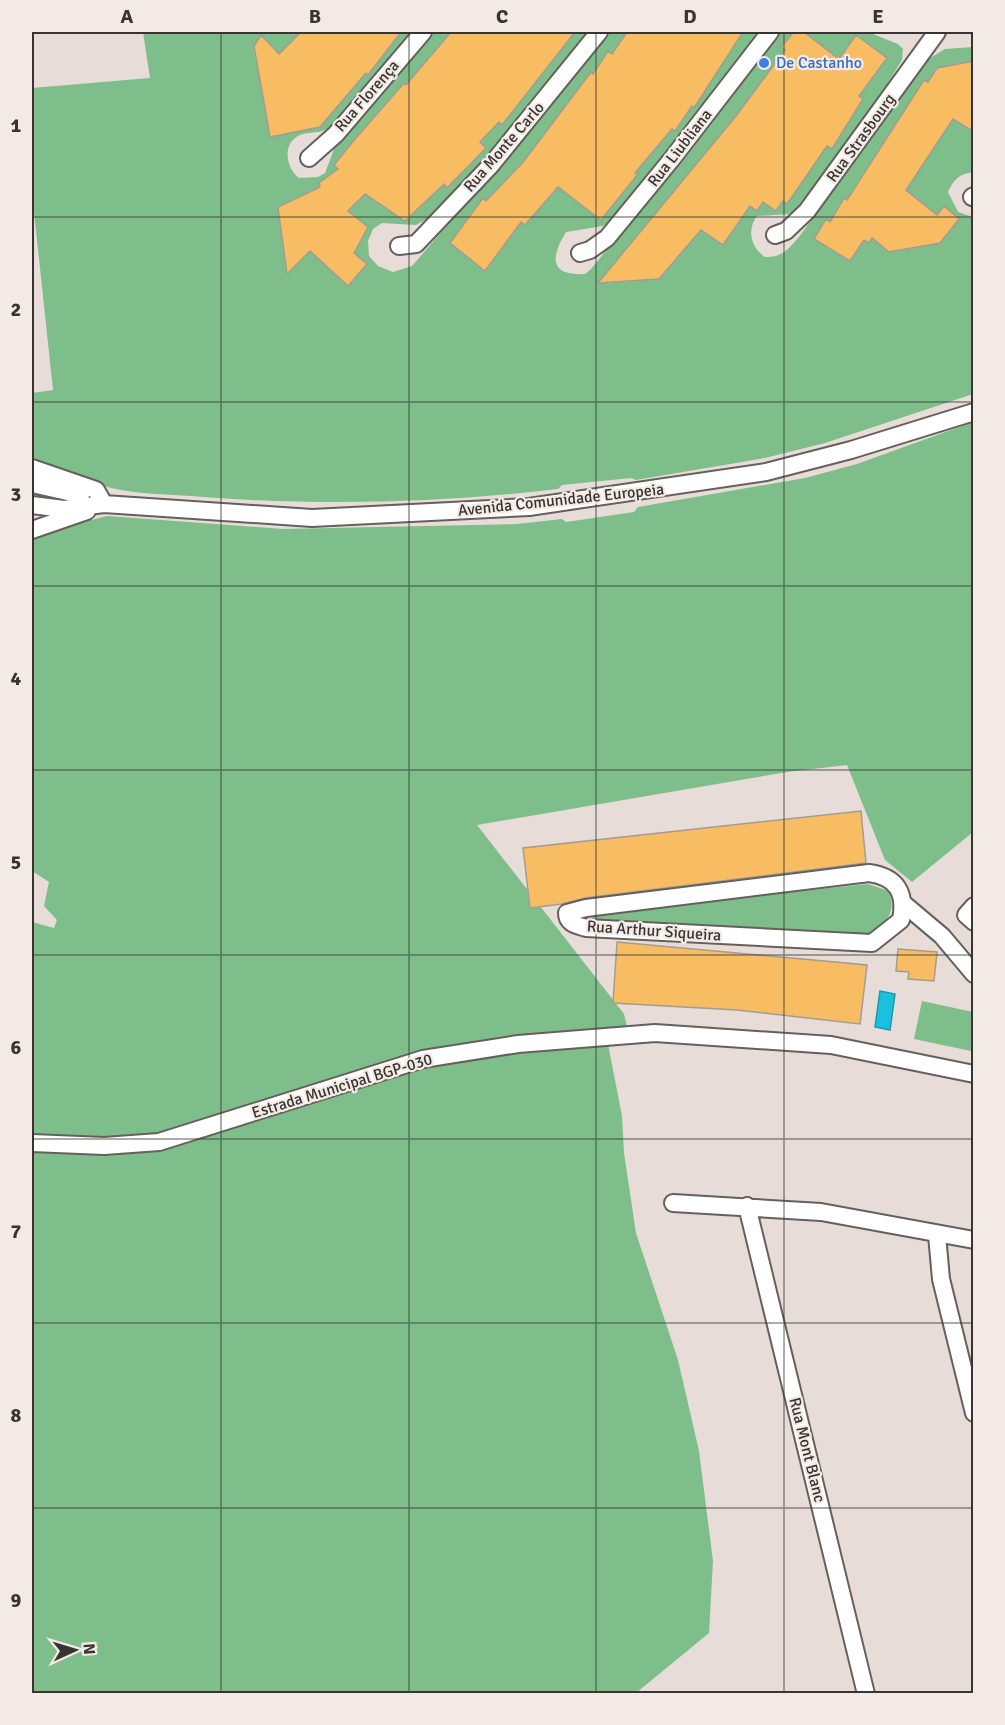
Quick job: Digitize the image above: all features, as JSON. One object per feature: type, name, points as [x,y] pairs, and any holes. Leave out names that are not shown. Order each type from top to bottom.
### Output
[{"type":"street","name":"Rua Florença","points":[[309,158],[336,134],[423,32]]},
{"type":"street","name":"Rua Monte Carlo","points":[[399,246],[416,244],[491,165],[599,32]]},
{"type":"street","name":"Rua Liubliana","points":[[580,253],[590,250],[607,237],[671,160],[770,32]]},
{"type":"street","name":"Rua Strasbourg","points":[[776,235],[786,231],[807,211],[938,32]]},
{"type":"street","name":"Avenida Comunidade Europeia","points":[[32,484],[74,492],[104,504],[312,518],[529,507],[766,472],[851,450],[974,412]]},
{"type":"street","points":[[32,468],[96,490],[104,504]]},
{"type":"street","points":[[58,516],[64,497],[74,492]]},
{"type":"street","name":"Avenida Comunidade Europeia","points":[[32,530],[58,516],[104,504]]},
{"type":"street","name":"Avenida Comunidade Europeia","points":[[32,505],[58,516]]},
{"type":"street","name":"Rua Arthur Siqueira","points":[[904,904],[901,920],[872,943],[586,928],[570,923],[567,918],[567,913],[586,908],[869,873],[891,879],[898,887],[904,904],[942,936],[974,974]]},
{"type":"street","points":[[974,906],[966,913],[967,918],[974,922]]},
{"type":"street","name":"Estrada Municipal BGP-030","points":[[32,1143],[104,1146],[159,1142],[423,1059],[518,1044],[655,1033],[831,1045],[974,1074]]},
{"type":"street","points":[[673,1203],[821,1212],[974,1240]]},
{"type":"street","name":"Rua Mont Blanc","points":[[747,1206],[866,1694]]},
{"type":"street","points":[[937,1235],[941,1279],[974,1413]]},
{"type":"green space","points":[[143,32],[415,32],[339,121],[325,130],[301,135],[293,140],[288,157],[291,168],[299,178],[318,177],[325,173],[336,144],[432,32],[590,32],[478,171],[435,214],[416,225],[382,223],[373,229],[368,241],[369,256],[378,266],[393,272],[412,266],[555,100],[608,32],[762,32],[618,215],[603,226],[566,232],[557,250],[556,264],[565,272],[573,274],[585,274],[591,269],[694,143],[779,32],[868,32],[898,44],[903,49],[902,60],[856,134],[797,211],[790,214],[757,216],[752,226],[752,238],[756,248],[765,257],[780,254],[799,237],[927,60],[945,49],[973,47],[973,172],[957,178],[948,192],[958,212],[973,217],[973,394],[825,443],[765,458],[636,480],[631,478],[562,485],[558,489],[514,494],[381,502],[293,502],[152,494],[100,485],[32,461],[32,393],[53,390],[32,193],[32,88],[150,78]]},
{"type":"green space","points":[[973,422],[973,832],[912,882],[885,860],[847,765],[787,772],[477,825],[624,1014],[631,1042],[608,1044],[622,1116],[624,1153],[636,1233],[678,1360],[699,1451],[713,1561],[709,1633],[636,1693],[32,1693],[32,922],[54,928],[57,920],[44,906],[49,882],[32,871],[32,535],[107,516],[283,529],[517,524],[562,519],[566,522],[634,512],[638,507],[805,478],[857,464]]},
{"type":"green space","points":[[868,884],[889,891],[892,906],[883,924],[864,937],[593,920],[591,917],[595,913]]},
{"type":"green space","points":[[922,1001],[973,1012],[971,1051],[914,1039]]},
{"type":"water","points":[[880,991],[895,994],[890,1030],[875,1027]]},
{"type":"building","points":[[301,32],[401,32],[368,75],[366,73],[320,127],[270,137],[254,46],[261,35],[279,54]]},
{"type":"building","points":[[451,32],[575,32],[502,125],[499,122],[480,142],[486,148],[447,188],[444,184],[405,221],[365,194],[348,211],[368,227],[354,253],[367,264],[348,286],[310,251],[287,274],[278,207],[320,187],[319,183],[338,169],[334,165],[355,139],[404,83],[406,85]]},
{"type":"building","points":[[627,32],[743,32],[694,108],[692,106],[675,131],[672,129],[635,173],[638,174],[601,220],[558,187],[525,225],[521,222],[485,271],[450,243],[483,198],[486,201],[524,161],[591,72],[593,74],[608,51],[612,54]]},
{"type":"building","points":[[794,32],[804,32],[839,59],[856,35],[887,58],[859,96],[863,99],[832,149],[827,146],[787,204],[783,201],[776,211],[763,202],[757,211],[750,206],[723,245],[701,230],[659,279],[598,283],[736,116],[785,50],[781,47]]},
{"type":"building","points":[[974,61],[974,132],[953,119],[906,190],[937,215],[944,206],[959,219],[940,243],[889,252],[872,238],[869,243],[864,240],[850,261],[814,239],[826,219],[830,222],[844,198],[847,200],[924,80],[928,82],[937,68]]},
{"type":"building","points":[[861,811],[866,863],[585,898],[530,908],[523,848]]},
{"type":"building","points":[[617,942],[867,965],[860,1024],[737,1010],[613,1003]]},
{"type":"building","points":[[898,949],[937,952],[934,981],[908,979],[909,972],[896,971]]},
{"type":"place","name":"De Castanho","points":[[764,63]]}]
